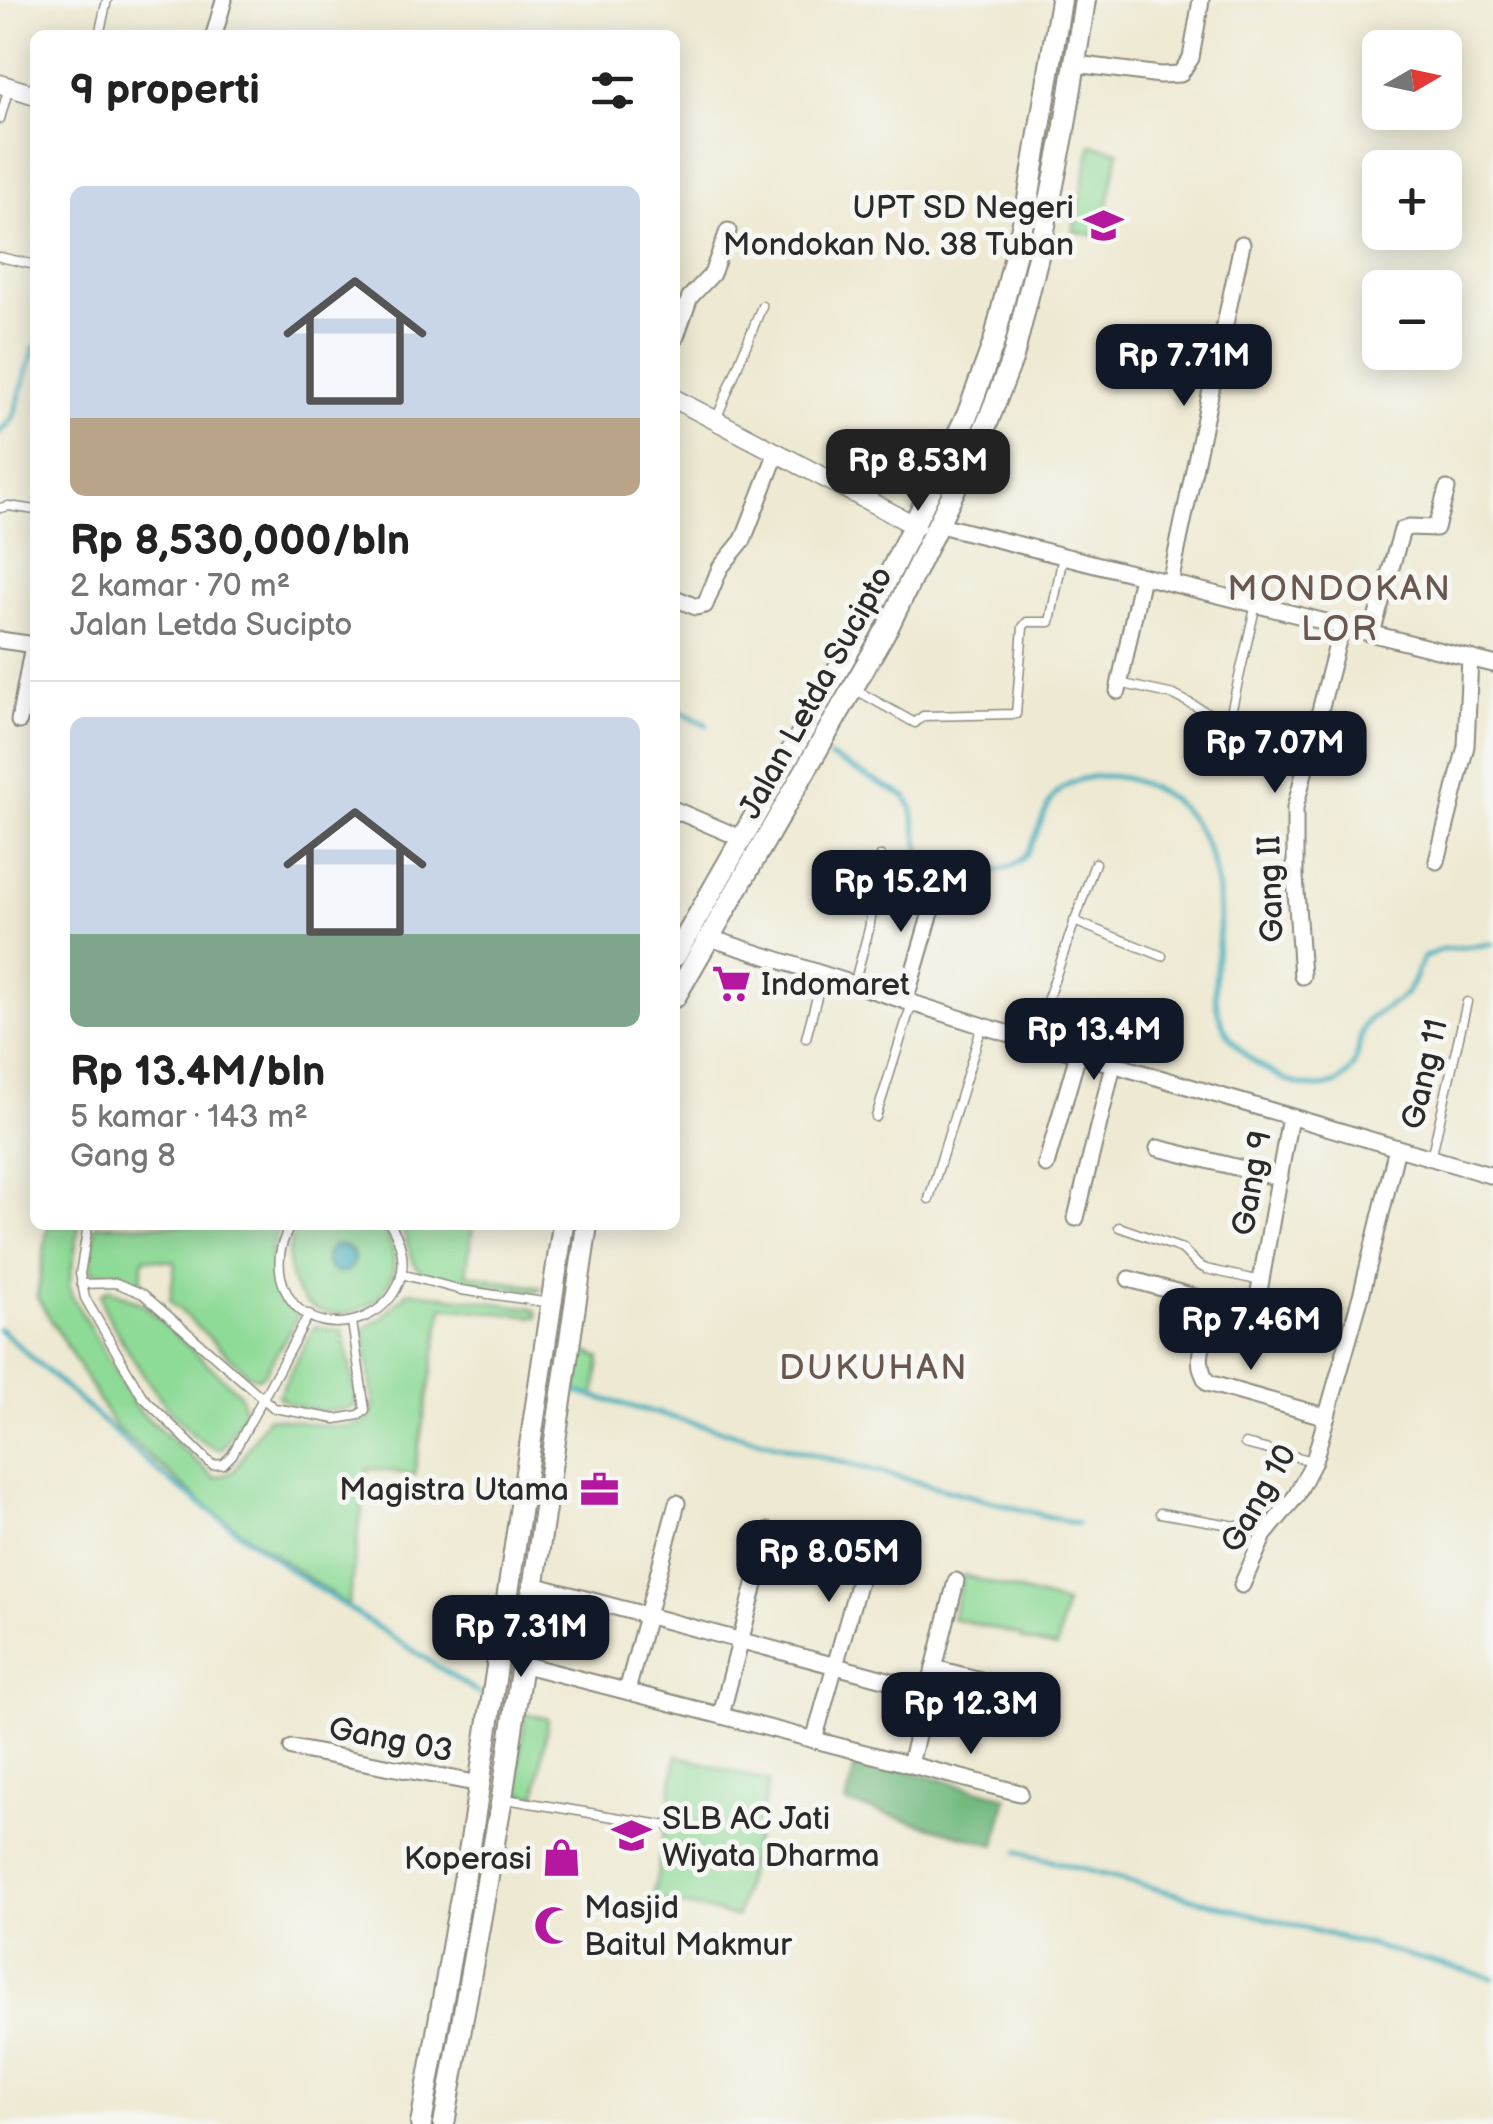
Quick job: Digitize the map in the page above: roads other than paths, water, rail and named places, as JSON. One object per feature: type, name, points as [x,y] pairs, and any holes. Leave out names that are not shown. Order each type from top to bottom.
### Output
[{"type":"main road","name":"Jalan Letda Sucipto","points":[[680,946],[742,839],[841,697],[978,387],[994,342],[1027,206],[1061,0]]},
{"type":"main road","name":"Jalan Letda Sucipto","points":[[680,989],[940,525],[999,394],[1017,342],[1042,240],[1085,0]]},
{"type":"main road","points":[[978,387],[999,394]]},
{"type":"main road","points":[[680,948],[706,945]]},
{"type":"main road","points":[[422,2124],[480,1784],[562,1230]]},
{"type":"main road","points":[[444,2124],[502,1798],[586,1230]]},
{"type":"main road","points":[[550,1302],[575,1304]]},
{"type":"main road","points":[[492,1707],[514,1712]]},
{"type":"street","points":[[215,30],[224,0]]},
{"type":"street","points":[[1076,64],[1160,76],[1180,74],[1191,58],[1200,0]]},
{"type":"street","points":[[4,85],[30,93]]},
{"type":"street","points":[[680,325],[690,296],[712,274],[728,231]]},
{"type":"street","points":[[1170,582],[1242,244]]},
{"type":"street","points":[[680,402],[916,526]]},
{"type":"street","points":[[680,600],[696,606],[705,604],[720,568],[743,540],[777,452]]},
{"type":"street","points":[[1372,633],[1400,533],[1406,527],[1436,528],[1447,488]]},
{"type":"street","points":[[940,525],[1493,664]]},
{"type":"street","points":[[1118,687],[1142,576]]},
{"type":"street","name":"Gang II","points":[[1302,976],[1294,828],[1298,792],[1342,625]]},
{"type":"street","points":[[0,640],[30,644]]},
{"type":"street","points":[[1438,861],[1466,746],[1470,658]]},
{"type":"street","points":[[19,721],[30,665]]},
{"type":"street","points":[[680,812],[742,839]]},
{"type":"street","points":[[908,1002],[940,882]]},
{"type":"street","points":[[706,945],[823,974],[982,1026],[1493,1176]]},
{"type":"street","points":[[1046,1164],[1078,1054]]},
{"type":"street","points":[[1076,1218],[1113,1065]]},
{"type":"street","name":"Gang 9","points":[[1225,1305],[1252,1310],[1261,1281],[1290,1117]]},
{"type":"street","points":[[1158,1148],[1280,1178]]},
{"type":"street","name":"Gang 10","points":[[1242,1585],[1266,1531],[1296,1496],[1314,1461],[1397,1148]]},
{"type":"street","points":[[1129,1279],[1225,1305],[1201,1347],[1199,1366],[1205,1380],[1216,1387],[1327,1417]]},
{"type":"street","points":[[627,1691],[677,1503]]},
{"type":"street","points":[[721,1716],[769,1531]]},
{"type":"street","points":[[814,1740],[866,1556]]},
{"type":"street","points":[[910,1764],[956,1581]]},
{"type":"street","points":[[533,1585],[929,1691]]},
{"type":"street","points":[[522,1664],[1020,1793]]},
{"type":"street","points":[[934,1668],[1042,1696]]},
{"type":"street","name":"Gang 03","points":[[292,1748],[480,1784]]},
{"type":"lane","points":[[100,30],[108,0]]},
{"type":"lane","points":[[0,118],[4,85]]},
{"type":"lane","points":[[0,257],[30,264]]},
{"type":"lane","points":[[716,420],[762,306]]},
{"type":"lane","points":[[0,508],[30,509]]},
{"type":"lane","points":[[841,697],[915,723],[920,717],[1016,714],[1024,625],[1050,622],[1063,556]]},
{"type":"lane","points":[[1228,725],[1256,604]]},
{"type":"lane","points":[[1118,687],[1174,695],[1252,734],[1310,743]]},
{"type":"lane","points":[[854,984],[870,930],[882,856]]},
{"type":"lane","points":[[1032,1041],[1094,863]]},
{"type":"lane","points":[[1074,921],[1162,956]]},
{"type":"lane","points":[[806,1038],[823,974]]},
{"type":"lane","points":[[876,1118],[908,1002]]},
{"type":"lane","name":"Gang 11","points":[[1431,1158],[1466,1002]]},
{"type":"lane","points":[[929,1198],[982,1026]]},
{"type":"lane","points":[[1119,1227],[1182,1249],[1202,1268],[1261,1281]]},
{"type":"lane","points":[[87,1230],[80,1284],[142,1396],[208,1463],[220,1466],[229,1460],[309,1314]]},
{"type":"lane","points":[[289,1230],[281,1246],[281,1276],[288,1294],[309,1314],[327,1322],[352,1322],[382,1308],[394,1292],[401,1274],[402,1252],[393,1230]]},
{"type":"lane","points":[[401,1274],[461,1290],[550,1302]]},
{"type":"lane","points":[[80,1284],[116,1282],[142,1294],[175,1319],[262,1400],[274,1408],[310,1417],[336,1419],[361,1414],[366,1404],[352,1322]]},
{"type":"lane","points":[[1245,1444],[1314,1461]]},
{"type":"lane","points":[[1160,1513],[1266,1531]]},
{"type":"lane","points":[[502,1798],[674,1826]]},
{"type":"water","points":[[340,1245],[350,1249],[354,1259],[350,1269],[340,1273],[330,1269],[326,1259],[330,1249]]},
{"type":"waterway","points":[[0,432],[13,418],[30,362]]},
{"type":"waterway","points":[[680,712],[707,725]]},
{"type":"waterway","points":[[830,757],[906,797],[912,808],[920,851],[925,855],[943,865],[976,871],[999,870],[1020,861],[1051,801],[1069,784],[1092,777],[1117,777],[1162,793],[1194,823],[1212,863],[1219,908],[1216,998],[1224,1027],[1235,1044],[1258,1064],[1304,1086],[1329,1086],[1349,1072],[1366,1023],[1407,992],[1424,957],[1443,949],[1493,944]]},
{"type":"waterway","points":[[0,1329],[162,1475],[294,1573],[480,1694]]},
{"type":"waterway","points":[[576,1392],[1077,1524]]},
{"type":"waterway","points":[[1018,1852],[1493,1978]]},
{"type":"place","name":"UPT SD Negeri Mondokan No. 38 Tuban","points":[[1104,225]]},
{"type":"place","name":"Indomaret","points":[[731,984]]},
{"type":"place","name":"Magistra Utama","points":[[599,1489]]},
{"type":"place","name":"SLB AC Jati Wiyata Dharma","points":[[632,1836]]},
{"type":"place","name":"Koperasi","points":[[562,1858]]},
{"type":"place","name":"Masjid Baitul Makmur","points":[[554,1925]]},
{"type":"district","name":"MONDOKAN LOR","points":[[1340,608]]},
{"type":"district","name":"DUKUHAN","points":[[874,1367]]}]
